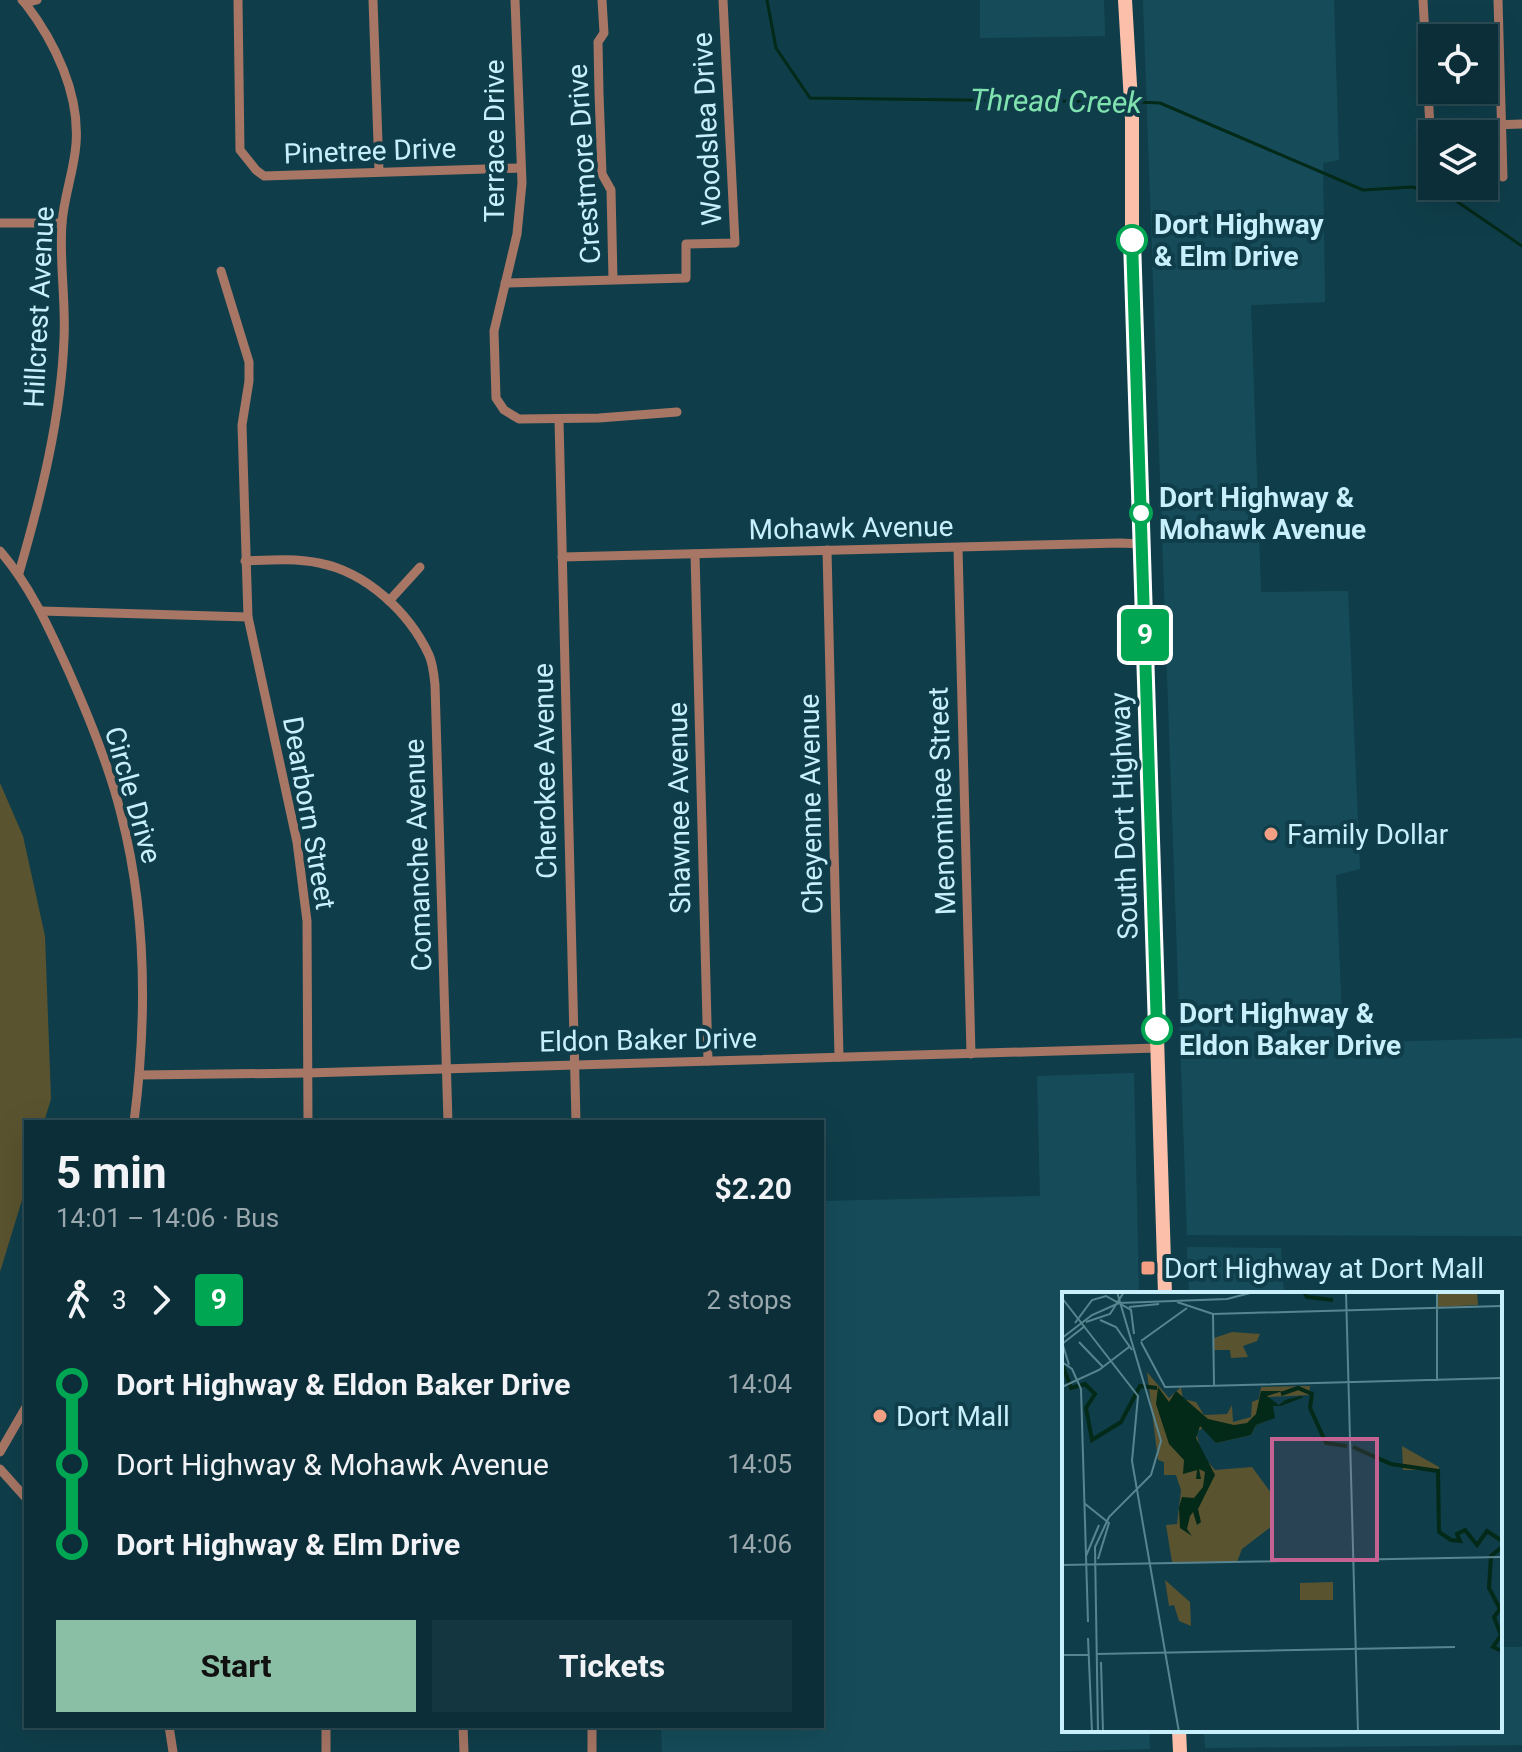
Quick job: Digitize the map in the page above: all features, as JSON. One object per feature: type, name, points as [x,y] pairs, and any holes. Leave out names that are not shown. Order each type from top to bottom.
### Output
[{"type":"main road","name":"South Dort Highway","points":[[1125,0],[1132,119],[1132,233],[1165,1292]]},
{"type":"main road","points":[[1179,1732],[1180,1752]]},
{"type":"street","points":[[24,2],[37,0]]},
{"type":"street","name":"Pinetree Drive","points":[[238,0],[240,150],[264,176],[520,168]]},
{"type":"street","points":[[373,0],[379,171]]},
{"type":"street","name":"Terrace Drive","points":[[515,0],[522,183],[517,234],[494,331],[496,398],[504,410],[519,419],[559,420],[677,412]]},
{"type":"street","name":"Crestmore Drive","points":[[602,0],[604,33],[598,42],[602,174],[611,190],[613,279]]},
{"type":"street","name":"Woodslea Drive","points":[[613,279],[686,278],[686,244],[735,243],[723,0]]},
{"type":"street","points":[[1423,0],[1430,127],[1522,124]]},
{"type":"street","points":[[1498,0],[1503,177]]},
{"type":"street","name":"Hillcrest Avenue","points":[[19,573],[37,510],[60,392],[64,340],[62,223],[76,143],[74,109],[53,46],[24,2]]},
{"type":"street","points":[[0,223],[62,223]]},
{"type":"street","name":"Dearborn Street","points":[[221,271],[249,362],[242,425],[248,617],[297,842],[307,921],[308,1120]]},
{"type":"street","points":[[505,283],[613,279]]},
{"type":"street","name":"Cherokee Avenue","points":[[559,420],[576,1120]]},
{"type":"street","name":"Mohawk Avenue","points":[[562,557],[1142,544]]},
{"type":"street","name":"Menominee Street","points":[[958,548],[971,1054]]},
{"type":"street","name":"Cheyenne Avenue","points":[[827,550],[839,1057]]},
{"type":"street","name":"Circle Drive","points":[[0,551],[19,573],[41,611],[84,706],[121,811],[130,851],[142,950],[140,1075],[134,1120]]},
{"type":"street","name":"Shawnee Avenue","points":[[695,554],[708,1061]]},
{"type":"street","name":"Comanche Avenue","points":[[245,561],[288,559],[320,563],[362,580],[389,601],[416,632],[431,658],[435,685],[448,1120]]},
{"type":"street","points":[[389,601],[420,567]]},
{"type":"street","points":[[41,611],[248,617]]},
{"type":"street","name":"Eldon Baker Drive","points":[[140,1075],[307,1073],[1157,1048]]},
{"type":"street","points":[[0,1452],[24,1410]]},
{"type":"street","points":[[0,1469],[24,1493]]},
{"type":"street","points":[[169,1728],[173,1752]]},
{"type":"street","points":[[326,1728],[326,1752]]},
{"type":"street","points":[[463,1728],[464,1752]]},
{"type":"street","points":[[592,1728],[592,1752]]},
{"type":"shaded area","points":[[980,0],[1104,0],[1105,36],[980,38]]},
{"type":"shaded area","points":[[1143,0],[1334,0],[1339,160],[1323,163],[1325,302],[1251,305],[1261,592],[1348,591],[1360,869],[1336,875],[1343,1043],[1522,1038],[1522,1236],[1187,1235]]},
{"type":"shaded area","points":[[0,783],[23,836],[45,936],[51,1099],[45,1120],[24,1120],[24,1194],[0,1272]]},
{"type":"shaded area","points":[[1134,1073],[1139,1292],[1062,1292],[1062,1732],[1149,1732],[1150,1749],[662,1752],[661,1728],[824,1728],[824,1201],[1040,1196],[1037,1076]]},
{"type":"shaded area","points":[[1187,1247],[1281,1248],[1284,1292],[1189,1292]]},
{"type":"shaded area","points":[[1502,1647],[1522,1647],[1522,1745],[1205,1748],[1204,1732],[1502,1732]]},
{"type":"waterway","name":"Thread Creek","points":[[767,0],[776,48],[810,98],[1125,102]]},
{"type":"waterway","name":"Thread Creek","points":[[1137,102],[1160,103],[1363,190],[1412,187],[1449,196],[1522,246]]},
{"type":"bus line","name":"9","points":[[1132,240],[1157,1029]]},
{"type":"place","name":"Dort Highway & Elm Drive","points":[[1132,240]]},
{"type":"place","name":"Dort Highway & Mohawk Avenue","points":[[1141,513]]},
{"type":"place","name":"Family Dollar","points":[[1271,834]]},
{"type":"place","name":"Dort Highway & Eldon Baker Drive","points":[[1157,1029]]},
{"type":"place","name":"Dort Highway at Dort Mall","points":[[1148,1268]]},
{"type":"place","name":"Dort Mall","points":[[880,1416]]}]
